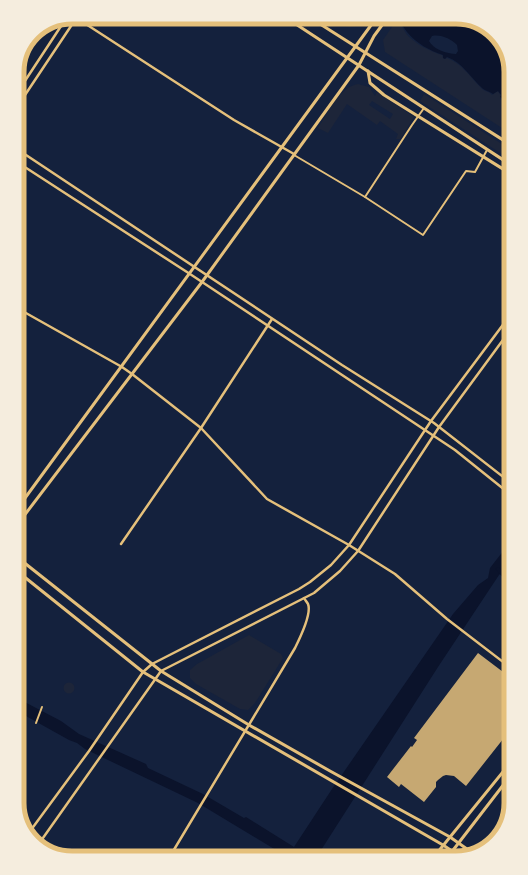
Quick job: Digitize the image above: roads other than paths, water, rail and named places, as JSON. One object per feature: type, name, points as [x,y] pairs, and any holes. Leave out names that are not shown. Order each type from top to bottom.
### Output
[{"type":"main road","points":[[24,96],[71,24]]},
{"type":"main road","points":[[87,24],[234,120],[294,154]]},
{"type":"main road","points":[[296,24],[504,160]]},
{"type":"main road","points":[[320,24],[504,142]]},
{"type":"main road","points":[[24,500],[372,24]]},
{"type":"main road","points":[[24,516],[202,282],[358,65],[374,36],[383,24]]},
{"type":"main road","points":[[24,82],[61,26]]},
{"type":"main road","points":[[368,71],[370,83],[384,95],[504,170]]},
{"type":"main road","points":[[24,154],[272,319],[431,421],[504,478]]},
{"type":"main road","points":[[24,167],[190,274],[455,450],[504,489]]},
{"type":"main road","points":[[24,312],[132,374],[201,428],[267,499],[349,545],[395,574],[450,622],[504,663]]},
{"type":"main road","points":[[121,544],[201,428],[272,319]]},
{"type":"main road","points":[[32,829],[98,739],[143,672],[152,664],[299,589],[331,565],[349,545],[431,421],[504,323]]},
{"type":"main road","points":[[41,840],[161,671],[314,593],[340,571],[358,551],[439,427],[504,338]]},
{"type":"main road","points":[[24,498],[30,492]]},
{"type":"main road","points":[[24,563],[161,671],[249,725],[450,837],[467,849]]},
{"type":"main road","points":[[24,577],[143,672],[452,851],[504,784]]},
{"type":"main road","points":[[173,851],[295,648],[302,633],[309,611],[308,604],[304,598]]},
{"type":"main road","points":[[438,851],[504,771]]},
{"type":"street","points":[[365,197],[424,108]]},
{"type":"street","points":[[294,154],[365,197],[423,235],[466,171],[475,172],[488,150]]},
{"type":"street","points":[[36,722],[42,707]]},
{"type":"waterway","points":[[498,569],[504,576]]}]
